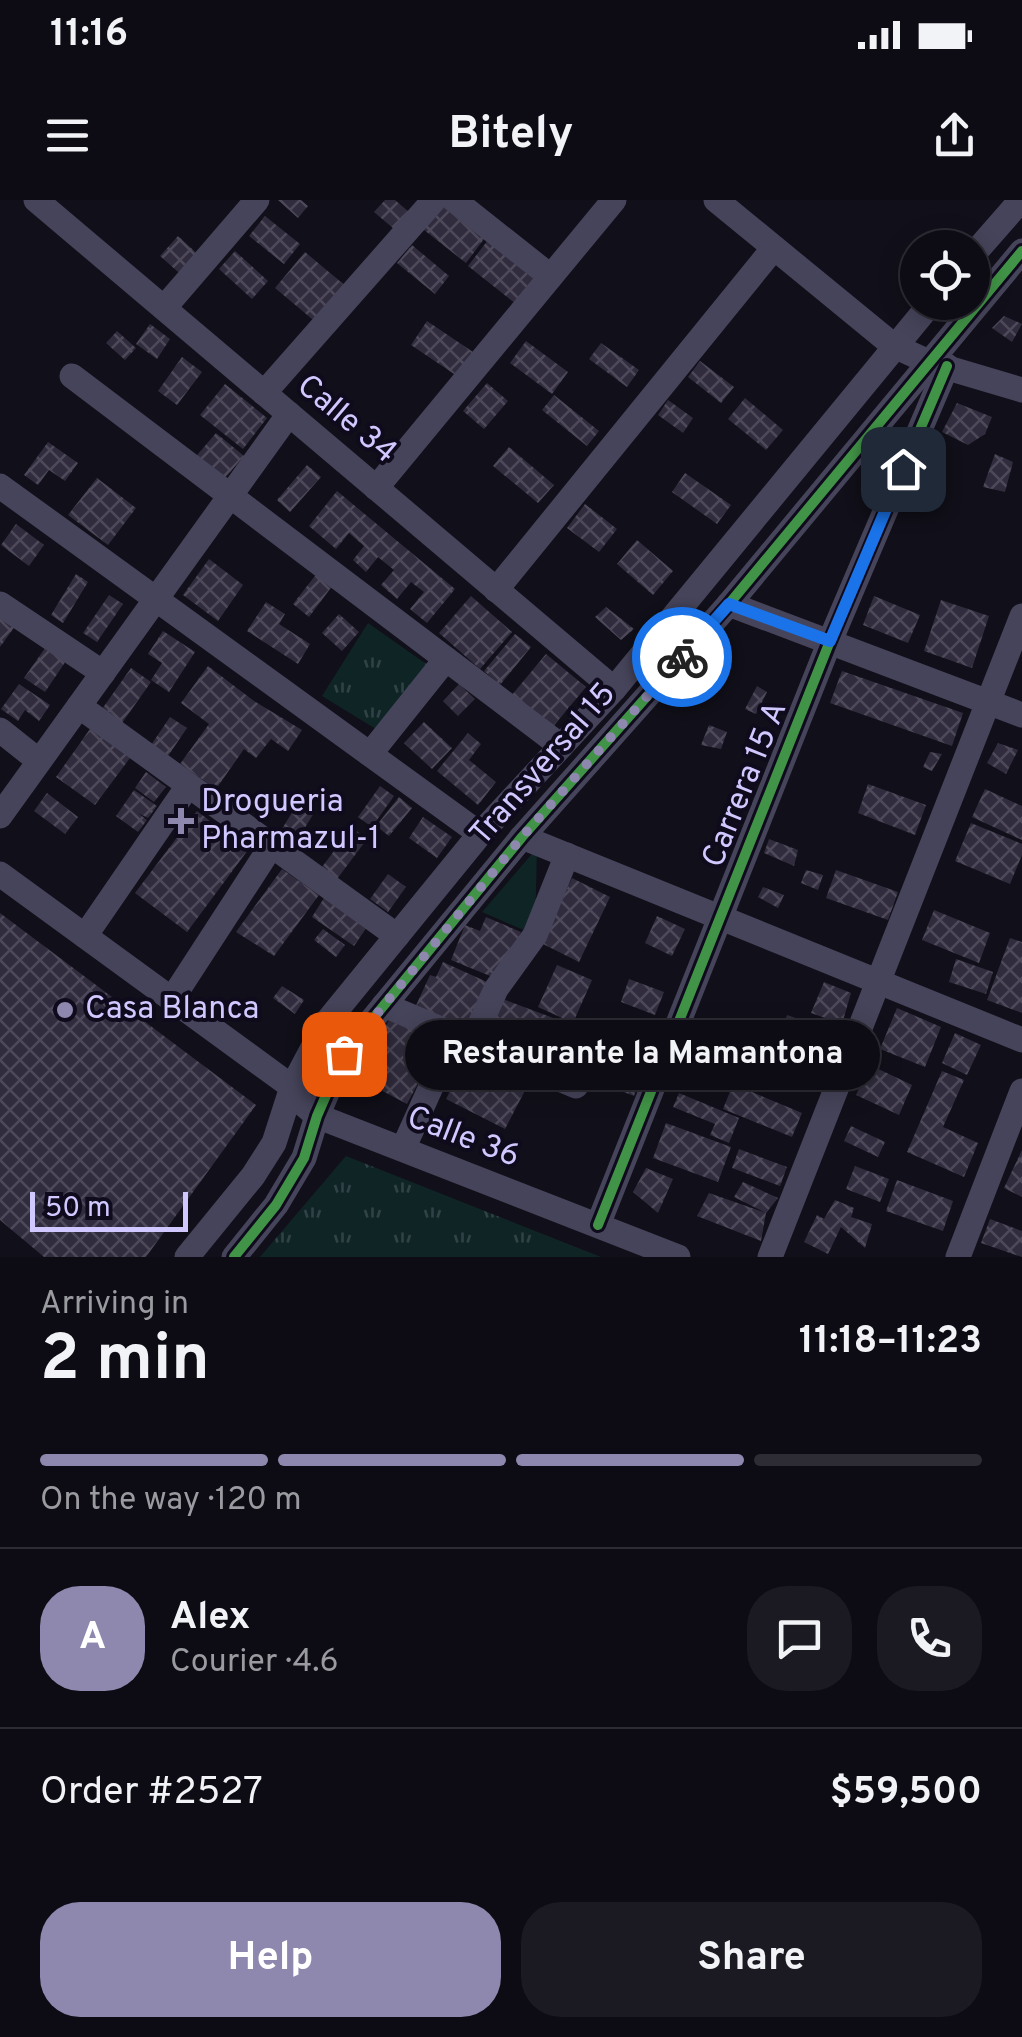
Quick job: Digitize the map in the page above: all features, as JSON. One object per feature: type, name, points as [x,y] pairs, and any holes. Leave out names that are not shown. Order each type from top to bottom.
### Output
[{"type":"street","name":"Calle 34","points":[[36,200],[614,690]]},
{"type":"street","points":[[164,308],[257,200]]},
{"type":"street","points":[[264,393],[434,200]]},
{"type":"street","points":[[454,200],[550,276]]},
{"type":"street","points":[[376,488],[614,200]]},
{"type":"street","points":[[716,200],[894,346],[939,365],[1022,390]]},
{"type":"street","points":[[990,235],[1021,200]]},
{"type":"street","points":[[496,590],[773,249]]},
{"type":"street","name":"Transversal 15","points":[[234,1257],[276,1205],[304,1158],[344,1054],[522,837],[939,365],[1022,250]]},
{"type":"street","name":"Transversal 15","points":[[188,1257],[253,1176],[274,1143],[292,1087],[326,1024],[480,834],[614,690],[916,320]]},
{"type":"street","name":"Carrera 15 A","points":[[598,1226],[939,365]]},
{"type":"street","points":[[72,376],[561,746]]},
{"type":"street","points":[[0,816],[289,414]]},
{"type":"street","points":[[0,486],[480,834]]},
{"type":"street","points":[[0,604],[103,673]]},
{"type":"street","points":[[729,604],[1022,715]]},
{"type":"street","points":[[770,1257],[1022,616]]},
{"type":"street","points":[[370,754],[446,658]]},
{"type":"street","points":[[79,706],[397,936]]},
{"type":"street","points":[[0,730],[40,761]]},
{"type":"street","points":[[85,936],[188,786]]},
{"type":"street","points":[[522,837],[1022,1040]]},
{"type":"street","points":[[172,999],[272,845]]},
{"type":"street","points":[[402,1149],[448,1049],[476,1032],[510,967],[535,935],[567,855]]},
{"type":"street","name":"Calle 36","points":[[0,874],[292,1087],[317,1116],[678,1257]]},
{"type":"street","points":[[384,1005],[576,1086]]},
{"type":"street","points":[[958,1257],[1022,1091]]},
{"type":"green space","points":[[368,623],[446,678],[394,740],[322,696]]},
{"type":"green space","points":[[537,848],[535,935],[482,912]]},
{"type":"green space","points":[[346,1156],[601,1257],[260,1257]]},
{"type":"building","points":[[278,200],[301,200],[308,206],[298,218]]},
{"type":"building","points":[[385,200],[395,200],[409,212],[394,229],[374,212]]},
{"type":"building","points":[[438,203],[484,239],[466,263],[419,226]]},
{"type":"building","points":[[265,216],[300,244],[284,264],[249,236]]},
{"type":"building","points":[[178,236],[203,259],[186,279],[160,256]]},
{"type":"building","points":[[488,240],[536,278],[516,304],[468,266]]},
{"type":"building","points":[[412,245],[449,276],[435,294],[397,263]]},
{"type":"building","points":[[235,251],[268,281],[252,299],[219,269]]},
{"type":"building","points":[[305,252],[348,288],[318,324],[275,288]]},
{"type":"building","points":[[1004,316],[1022,324],[1012,342],[992,328]]},
{"type":"building","points":[[427,321],[473,352],[457,376],[411,345]]},
{"type":"building","points":[[150,324],[170,339],[157,359],[136,344]]},
{"type":"building","points":[[117,331],[136,348],[125,360],[106,343]]},
{"type":"building","points":[[526,341],[568,372],[552,394],[510,363]]},
{"type":"building","points":[[601,343],[639,370],[627,387],[589,359]]},
{"type":"building","points":[[182,357],[202,372],[177,405],[158,391]]},
{"type":"building","points":[[700,361],[734,387],[721,403],[688,377]]},
{"type":"building","points":[[487,383],[508,401],[484,429],[463,411]]},
{"type":"building","points":[[225,384],[267,418],[243,449],[200,415]]},
{"type":"building","points":[[554,395],[599,431],[587,446],[542,410]]},
{"type":"building","points":[[745,398],[783,430],[766,450],[728,419]]},
{"type":"building","points":[[668,400],[693,418],[683,433],[658,415]]},
{"type":"building","points":[[957,403],[992,417],[985,434],[968,445],[942,432]]},
{"type":"building","points":[[216,433],[244,456],[219,485],[192,461]]},
{"type":"building","points":[[48,442],[78,463],[65,481],[49,470],[38,485],[24,475]]},
{"type":"building","points":[[509,447],[554,485],[538,503],[493,466]]},
{"type":"building","points":[[995,454],[1013,462],[1005,492],[983,487]]},
{"type":"building","points":[[307,465],[321,477],[290,512],[277,500]]},
{"type":"building","points":[[685,473],[731,505],[717,524],[672,492]]},
{"type":"building","points":[[97,478],[136,508],[108,545],[68,515]]},
{"type":"building","points":[[337,491],[455,589],[427,623],[410,609],[424,592],[411,582],[397,599],[381,585],[394,570],[378,557],[366,572],[353,560],[364,546],[349,533],[336,549],[309,526]]},
{"type":"building","points":[[585,504],[617,529],[599,552],[567,528]]},
{"type":"building","points":[[16,524],[44,545],[29,566],[1,545]]},
{"type":"building","points":[[637,540],[673,571],[653,595],[617,564]]},
{"type":"building","points":[[209,559],[243,585],[218,621],[183,595]]},
{"type":"building","points":[[318,572],[333,585],[309,617],[293,604]]},
{"type":"building","points":[[76,574],[88,582],[63,623],[51,615]]},
{"type":"building","points":[[109,595],[123,604],[97,642],[83,633]]},
{"type":"building","points":[[471,596],[512,632],[480,669],[439,633]]},
{"type":"building","points":[[874,596],[920,615],[908,643],[863,625]]},
{"type":"building","points":[[941,600],[989,616],[972,668],[924,651]]},
{"type":"building","points":[[266,602],[285,614],[279,624],[310,644],[298,664],[247,631]]},
{"type":"building","points":[[606,607],[634,629],[621,640],[595,617]]},
{"type":"building","points":[[0,613],[16,625],[0,647]]},
{"type":"building","points":[[339,614],[359,632],[342,651],[322,633]]},
{"type":"building","points":[[163,631],[195,652],[169,692],[151,680],[162,663],[148,654]]},
{"type":"building","points":[[515,634],[531,647],[500,685],[484,671]]},
{"type":"building","points":[[50,641],[70,655],[45,692],[24,678]]},
{"type":"building","points":[[546,654],[586,687],[551,729],[511,696]]},
{"type":"building","points":[[208,666],[254,701],[302,730],[288,751],[271,739],[256,758],[244,749],[216,789],[180,764],[209,724],[181,703]]},
{"type":"building","points":[[131,668],[151,682],[122,723],[102,709]]},
{"type":"building","points":[[842,671],[963,713],[952,746],[830,703]]},
{"type":"building","points":[[19,684],[50,705],[39,721],[25,710],[18,721],[1,709]]},
{"type":"building","points":[[459,684],[475,699],[458,716],[443,701]]},
{"type":"building","points":[[757,686],[767,692],[756,714],[745,709]]},
{"type":"building","points":[[170,717],[187,728],[168,756],[151,745]]},
{"type":"building","points":[[424,722],[452,748],[432,769],[404,743]]},
{"type":"building","points":[[709,725],[727,732],[721,749],[701,745]]},
{"type":"building","points":[[90,729],[130,758],[95,805],[56,777]]},
{"type":"building","points":[[468,733],[481,744],[469,760],[496,782],[478,805],[437,771]]},
{"type":"building","points":[[998,743],[1018,750],[1006,774],[987,763]]},
{"type":"building","points":[[930,752],[942,754],[932,771],[923,767]]},
{"type":"building","points":[[146,772],[166,787],[154,802],[135,788]]},
{"type":"building","points":[[868,784],[926,805],[915,835],[858,813]]},
{"type":"building","points":[[380,786],[394,796],[372,827],[358,817]]},
{"type":"building","points":[[985,789],[1022,806],[1022,840],[972,817]]},
{"type":"building","points":[[134,790],[157,806],[148,818],[138,813],[147,820],[138,832],[116,816]]},
{"type":"building","points":[[47,793],[78,817],[65,834],[34,811]]},
{"type":"building","points":[[399,797],[412,808],[389,836],[376,826]]},
{"type":"building","points":[[298,803],[314,813],[296,842],[280,832]]},
{"type":"building","points":[[197,811],[248,850],[187,932],[135,893]]},
{"type":"building","points":[[423,817],[452,837],[437,858],[409,838]]},
{"type":"building","points":[[971,823],[1022,844],[1022,855],[1010,884],[955,861]]},
{"type":"building","points":[[352,827],[367,839],[337,879],[322,867]]},
{"type":"building","points":[[769,839],[798,850],[794,866],[764,853]]},
{"type":"building","points":[[282,869],[319,895],[274,956],[236,932]]},
{"type":"building","points":[[806,870],[823,875],[818,890],[801,883]]},
{"type":"building","points":[[836,870],[898,892],[888,920],[826,898]]},
{"type":"building","points":[[388,874],[406,887],[388,912],[370,899]]},
{"type":"building","points":[[572,878],[610,897],[579,962],[541,943]]},
{"type":"building","points":[[763,887],[784,895],[778,908],[758,897]]},
{"type":"building","points":[[324,898],[367,927],[354,946],[312,917]]},
{"type":"building","points":[[934,910],[990,933],[979,963],[922,940]]},
{"type":"building","name":"Casa Blanca","points":[[0,913],[256,1105],[146,1257],[44,1257],[0,1220]]},
{"type":"building","points":[[657,916],[685,929],[672,956],[645,943]]},
{"type":"building","points":[[486,917],[521,932],[500,980],[451,960],[465,925],[480,931]]},
{"type":"building","points":[[323,929],[345,945],[336,957],[314,940]]},
{"type":"building","points":[[1010,938],[1022,942],[1022,1013],[987,1000]]},
{"type":"building","points":[[956,959],[993,972],[986,994],[949,982]]},
{"type":"building","points":[[443,962],[487,982],[464,1034],[413,1012],[430,975],[436,977]]},
{"type":"building","points":[[557,965],[592,980],[573,1023],[538,1007]]},
{"type":"building","points":[[629,979],[664,992],[655,1015],[621,1002]]},
{"type":"building","points":[[824,982],[851,993],[842,1024],[811,1013]]},
{"type":"building","points":[[282,986],[304,1000],[295,1014],[273,998]]},
{"type":"building","points":[[500,998],[649,1054],[634,1096],[484,1040]]},
{"type":"building","points":[[897,1008],[941,1027],[925,1067],[880,1049]]},
{"type":"building","points":[[787,1015],[833,1031],[816,1078],[787,1068],[797,1038],[781,1033]]},
{"type":"building","points":[[390,1018],[439,1044],[407,1104],[358,1078]]},
{"type":"building","points":[[955,1033],[981,1045],[967,1075],[942,1063]]},
{"type":"building","points":[[471,1050],[530,1081],[505,1129],[446,1099]]},
{"type":"building","points":[[870,1065],[912,1085],[899,1115],[856,1095]]},
{"type":"building","points":[[942,1071],[964,1080],[943,1127],[978,1143],[964,1177],[907,1152]]},
{"type":"building","points":[[733,1084],[802,1113],[792,1137],[723,1109]]},
{"type":"building","points":[[679,1093],[739,1118],[729,1143],[710,1135],[715,1124],[673,1107]]},
{"type":"building","points":[[666,1123],[731,1147],[718,1182],[653,1158]]},
{"type":"building","points":[[851,1126],[885,1142],[878,1157],[844,1141]]},
{"type":"building","points":[[739,1149],[787,1167],[780,1186],[732,1168]]},
{"type":"building","points":[[1022,1150],[1022,1197],[1004,1188]]},
{"type":"building","points":[[855,1166],[889,1179],[880,1202],[846,1189]]},
{"type":"building","points":[[646,1168],[673,1179],[658,1213],[633,1192]]},
{"type":"building","points":[[897,1180],[953,1201],[943,1231],[886,1211]]},
{"type":"building","points":[[743,1182],[778,1198],[766,1213],[734,1197]]},
{"type":"building","points":[[709,1193],[766,1213],[761,1241],[697,1216]]},
{"type":"building","points":[[835,1200],[854,1208],[851,1217],[872,1224],[865,1248],[841,1227],[828,1254],[804,1242],[817,1215],[824,1219]]},
{"type":"building","points":[[990,1219],[1022,1231],[1022,1257],[981,1243]]},
{"type":"cycle path","points":[[234,1257],[276,1205],[304,1158],[344,1054],[522,837],[729,604],[1022,251]]},
{"type":"cycle path","points":[[598,1225],[830,641],[947,366]]},
{"type":"way so far","points":[[344,1054],[522,837],[682,657]]},
{"type":"place","name":"Drogueria Pharmazul-1","points":[[181,821]]},
{"type":"place","name":"Casa Blanca","points":[[65,1010]]},
{"type":"place","name":"Restaurante la Mamantona","points":[[344,1054]]},
{"type":"route","points":[[682,657],[729,604],[830,641],[903,469]]}]
